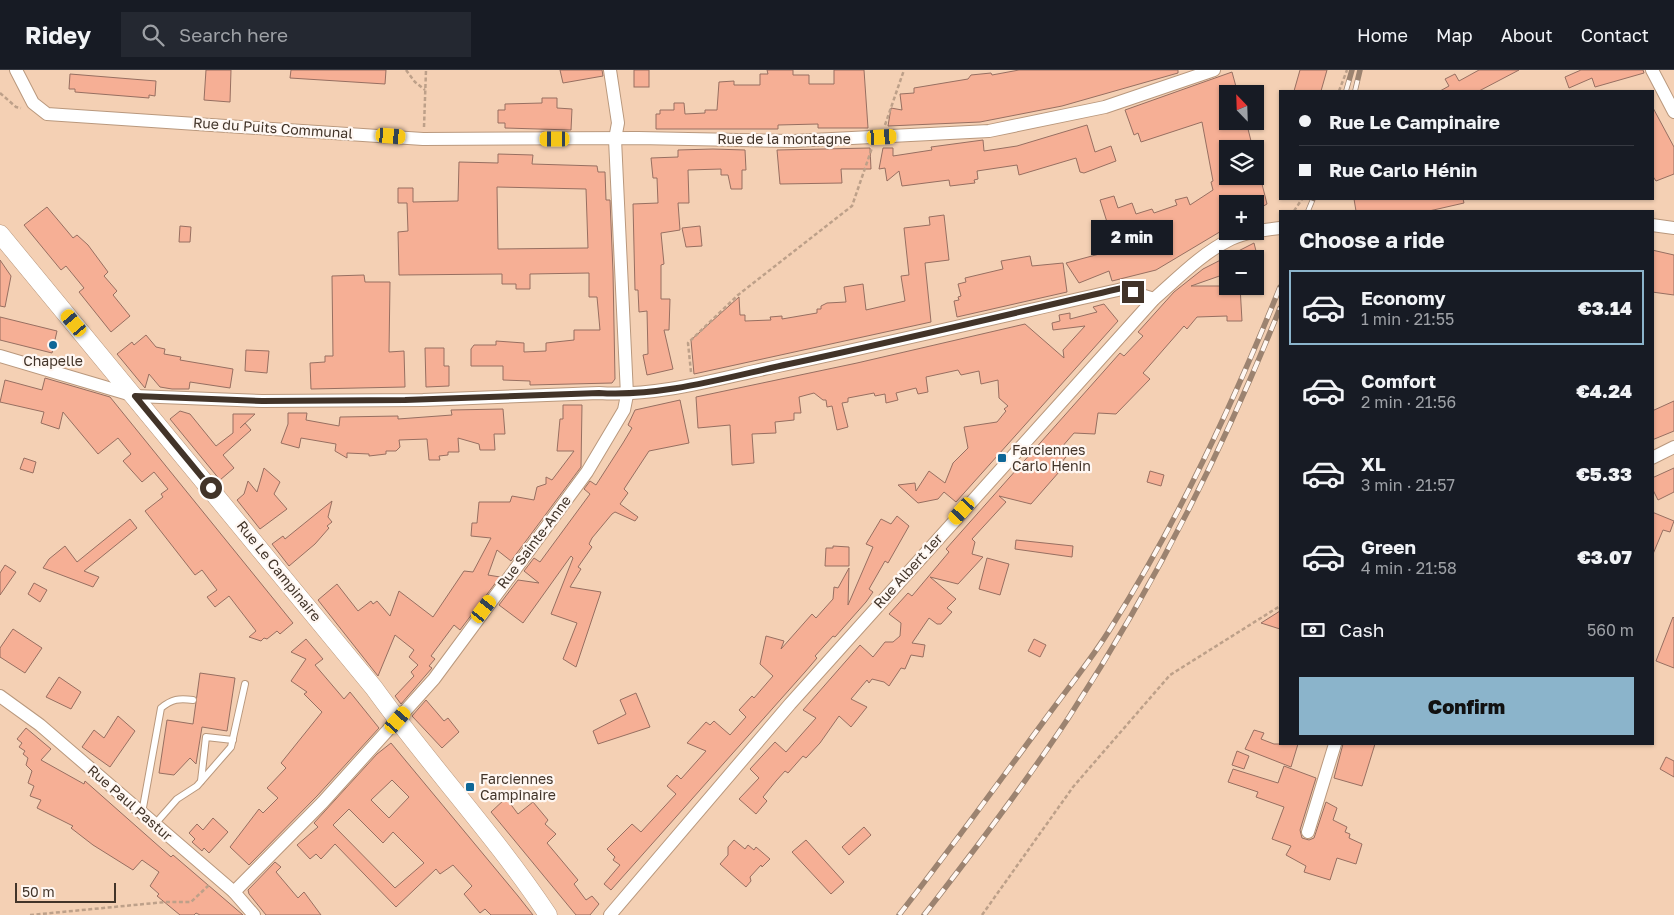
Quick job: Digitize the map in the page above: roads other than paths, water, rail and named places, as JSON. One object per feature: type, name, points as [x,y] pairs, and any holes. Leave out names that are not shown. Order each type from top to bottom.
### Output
[{"type":"main road","name":"Rue Le Campinaire","points":[[0,234],[368,680],[519,870],[548,915]]},
{"type":"street","name":"Rue du Puits Communal","points":[[16,70],[33,103],[47,114],[423,139],[615,139]]},
{"type":"street","name":"Rue Sainte-Anne","points":[[234,892],[323,802],[434,679],[587,472],[624,410],[627,395],[615,139],[618,123],[610,70]]},
{"type":"street","name":"Rue de la montagne","points":[[615,139],[793,140],[989,131],[1105,107],[1214,70]]},
{"type":"street","points":[[1652,70],[1674,112]]},
{"type":"street","points":[[1654,225],[1674,228]]},
{"type":"street","name":"Rue Albert 1er","points":[[610,915],[790,704],[1154,299],[1204,256],[1231,239],[1260,230],[1279,228]]},
{"type":"street","points":[[0,356],[135,396],[262,401],[423,400],[599,393],[627,395],[692,384],[852,351],[1122,288],[1154,299]]},
{"type":"street","points":[[1654,457],[1674,447]]},
{"type":"street","name":"Rue Paul Pastur","points":[[0,696],[40,725],[217,877],[234,892],[252,914]]},
{"type":"street","points":[[1308,832],[1336,745]]},
{"type":"lane","points":[[155,824],[177,799],[201,781],[231,747],[244,684]]},
{"type":"lane","points":[[142,813],[161,708],[170,700],[180,698],[192,700]]},
{"type":"lane","points":[[201,781],[206,736],[233,740]]},
{"type":"railway","points":[[1346,90],[1352,70]]},
{"type":"railway","points":[[1355,90],[1360,70]]},
{"type":"railway","points":[[1308,210],[1313,200]]},
{"type":"railway","points":[[899,915],[1079,674],[1137,586],[1204,460],[1279,289]]},
{"type":"railway","points":[[924,915],[1034,768],[1069,717],[1129,619],[1158,568],[1210,466],[1235,414],[1279,310]]},
{"type":"place","name":"Chapelle","points":[[53,345]]},
{"type":"place","name":"Farciennes Carlo Henin","points":[[1002,458]]},
{"type":"place","name":"Farciennes Campinaire","points":[[470,787]]}]
